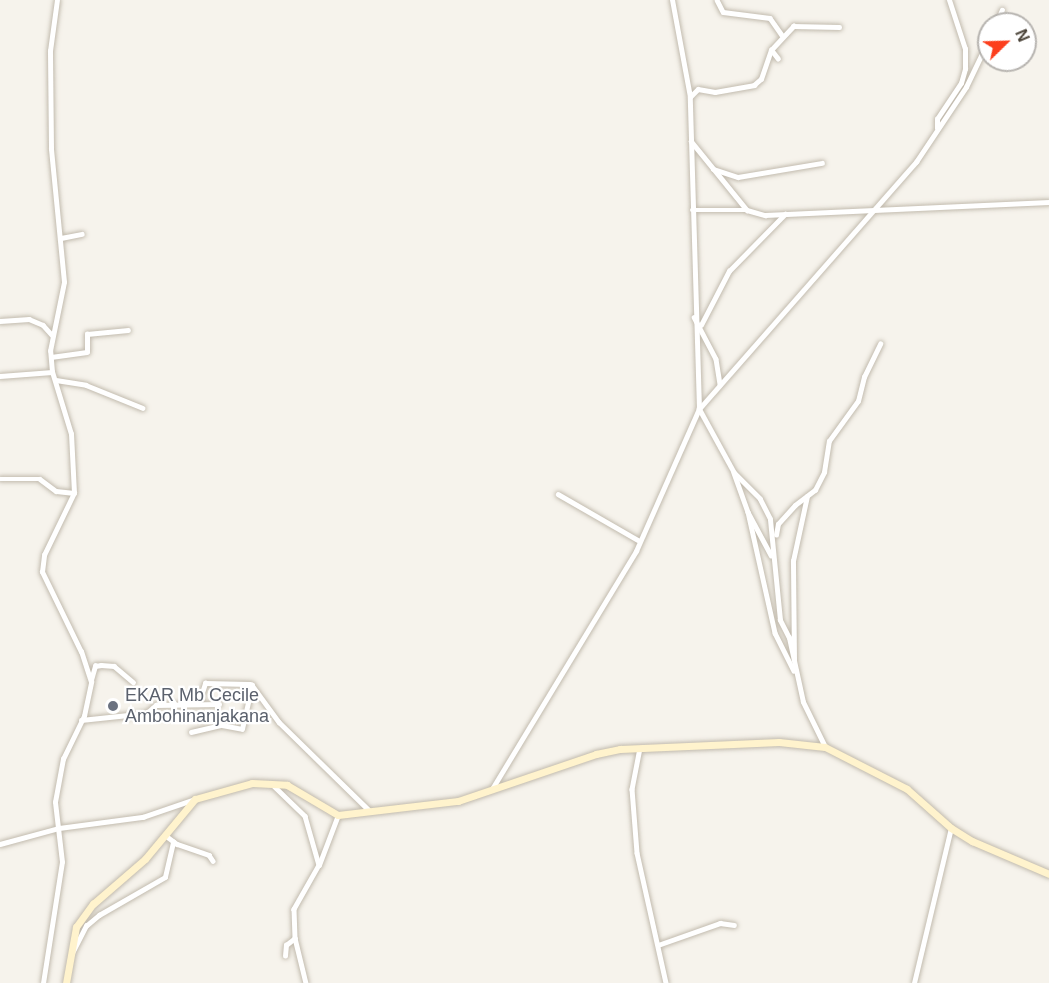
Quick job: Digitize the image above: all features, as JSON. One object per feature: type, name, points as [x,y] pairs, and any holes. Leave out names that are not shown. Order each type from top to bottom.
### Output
[{"type":"street","points":[[57,0],[50,51],[51,149],[64,282],[52,335],[51,357],[52,372],[71,434],[74,493],[44,555],[42,572],[81,652],[91,682]]},
{"type":"street","points":[[672,0],[690,97],[694,317],[699,409],[734,473],[748,512],[776,633],[825,747]]},
{"type":"street","points":[[717,0],[723,12],[770,18],[782,35]]},
{"type":"street","points":[[936,131],[937,119],[961,83],[965,69],[964,49],[949,0]]},
{"type":"street","points":[[690,97],[698,89],[715,93],[754,85],[761,79],[771,50],[782,35],[793,26],[839,27]]},
{"type":"street","points":[[771,50],[778,59]]},
{"type":"street","points":[[492,789],[584,642],[636,551],[638,540],[699,409],[878,210],[966,87],[977,64]]},
{"type":"street","points":[[691,141],[747,210]]},
{"type":"street","points":[[712,169],[738,177],[822,163]]},
{"type":"street","points":[[692,210],[747,210],[785,214],[1049,202]]},
{"type":"street","points":[[701,325],[729,271],[785,214]]},
{"type":"street","points":[[61,238],[82,234]]},
{"type":"street","points":[[694,317],[701,325],[716,359],[720,385]]},
{"type":"street","points":[[0,321],[28,319],[43,325],[52,335]]},
{"type":"street","points":[[51,357],[87,352],[87,334],[128,330]]},
{"type":"street","points":[[771,555],[778,524],[815,490],[824,472],[829,441],[858,401],[864,377],[880,344]]},
{"type":"street","points":[[0,376],[52,372]]},
{"type":"street","points":[[56,380],[86,385],[143,408]]},
{"type":"street","points":[[734,473],[760,499],[774,529],[771,555],[774,591],[794,671]]},
{"type":"street","points":[[0,478],[40,479],[56,491],[74,493]]},
{"type":"street","points":[[558,494],[638,540]]},
{"type":"street","points":[[794,671],[794,561],[807,496]]},
{"type":"street","points":[[748,512],[771,555]]},
{"type":"street","points":[[43,983],[62,862],[55,802],[63,759],[81,720],[92,671],[101,665],[114,666],[134,682]]},
{"type":"street","points":[[199,702],[205,683],[250,684]]},
{"type":"street","points":[[250,684],[279,722],[371,812]]},
{"type":"street","points":[[191,732],[222,725],[242,729],[250,684]]},
{"type":"street","points":[[81,720],[147,713],[156,705],[178,707],[199,702],[219,704]]},
{"type":"street","points":[[0,844],[59,828],[143,817],[195,798],[252,783],[287,784],[338,814],[371,812],[458,801],[596,754],[639,748],[779,742],[825,747],[907,789],[951,828],[1049,874]]},
{"type":"street","points":[[639,748],[632,789],[637,854],[666,983]]},
{"type":"street","points":[[272,784],[305,816],[319,865]]},
{"type":"street","points":[[66,983],[76,927],[93,904],[165,835],[195,798]]},
{"type":"street","points":[[306,983],[295,938],[294,909],[319,865],[338,814]]},
{"type":"street","points":[[915,983],[951,828]]},
{"type":"street","points":[[165,835],[173,842],[209,855],[213,861]]},
{"type":"street","points":[[69,957],[86,926],[99,915],[165,877],[173,842]]},
{"type":"street","points":[[658,945],[720,923],[734,925]]},
{"type":"street","points":[[285,956],[286,945],[295,938]]},
{"type":"place","name":"EKAR Mb Cecile Ambohinanjakana","points":[[113,706]]}]
